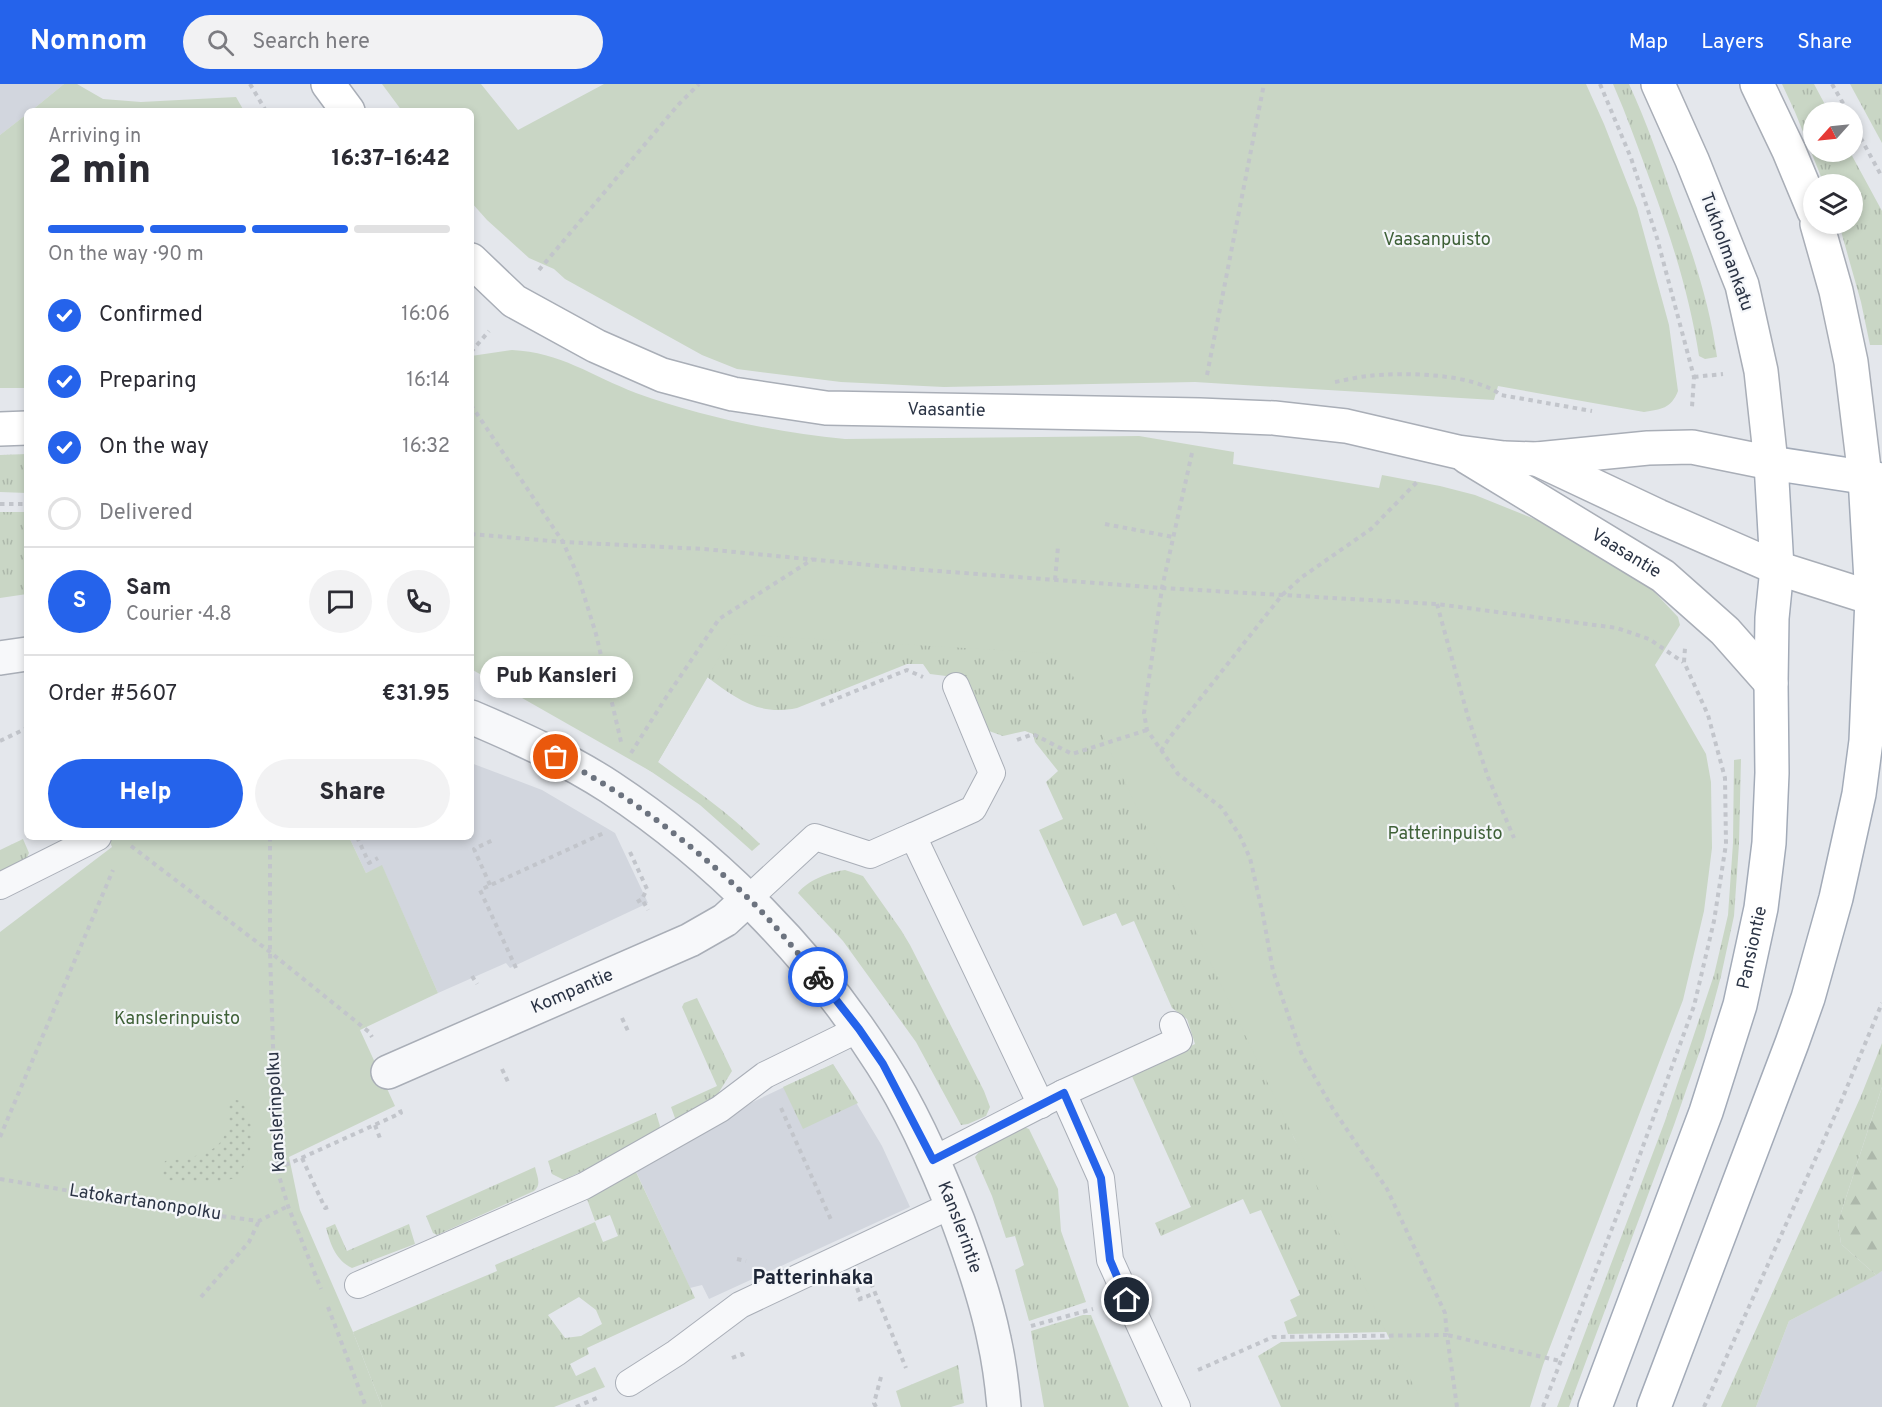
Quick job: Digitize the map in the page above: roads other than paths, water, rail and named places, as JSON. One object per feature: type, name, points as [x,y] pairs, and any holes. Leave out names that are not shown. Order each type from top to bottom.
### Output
[{"type":"main road","points":[[328,84],[346,108]]},
{"type":"main road","name":"Tukholmankatu","points":[[1658,84],[1692,160],[1742,285],[1761,371],[1771,463]]},
{"type":"main road","points":[[1757,84],[1803,185]]},
{"type":"main road","points":[[1654,1407],[1808,998],[1836,898],[1859,794],[1866,741],[1877,599],[1873,479],[1836,291],[1820,234]]},
{"type":"main road","name":"Vaasantie","points":[[474,263],[514,301],[596,346],[662,375],[732,394],[826,408],[1274,418],[1346,426],[1452,450],[1537,459],[1647,448],[1692,447],[1771,463],[1873,479]]},
{"type":"main road","points":[[0,429],[24,428]]},
{"type":"main road","name":"Vaasantie","points":[[1452,450],[1663,576],[1725,631],[1771,683]]},
{"type":"main road","name":"Vaasantie","points":[[1537,459],[1658,516],[1777,568],[1877,599]]},
{"type":"main road","name":"Pansiontie","points":[[1595,1407],[1706,1112],[1740,1005],[1761,909],[1769,843],[1772,773],[1772,618],[1777,568],[1771,463]]},
{"type":"street","points":[[0,658],[24,654]]},
{"type":"street","name":"Kanslerintie","points":[[474,718],[574,766],[610,787],[665,827],[749,898],[786,939],[859,1029],[883,1064],[933,1160],[972,1257],[994,1339],[1004,1407]]},
{"type":"street","name":"Kompantie","points":[[388,1072],[690,940],[725,920],[749,898]]},
{"type":"lane","points":[[749,898],[815,837],[870,855],[973,809],[992,772],[956,686]]},
{"type":"lane","points":[[913,836],[1052,1099],[1101,1178],[1110,1260],[1177,1407]]},
{"type":"lane","points":[[0,886],[92,840]]},
{"type":"lane","points":[[933,1160],[1052,1099],[1179,1040],[1173,1025]]},
{"type":"lane","points":[[358,1286],[584,1186],[720,1109],[765,1075],[859,1029]]},
{"type":"lane","points":[[629,1383],[676,1353],[740,1305],[952,1205]]},
{"type":"place","name":"Pub Kansleri","points":[[556,757]]},
{"type":"district","name":"Patterinhaka","points":[[813,1279]]},
{"type":"park label","name":"Vaasanpuisto","points":[[1437,240]]},
{"type":"park label","name":"Patterinpuisto","points":[[1445,834]]},
{"type":"park label","name":"Kanslerinpuisto","points":[[177,1019]]}]
